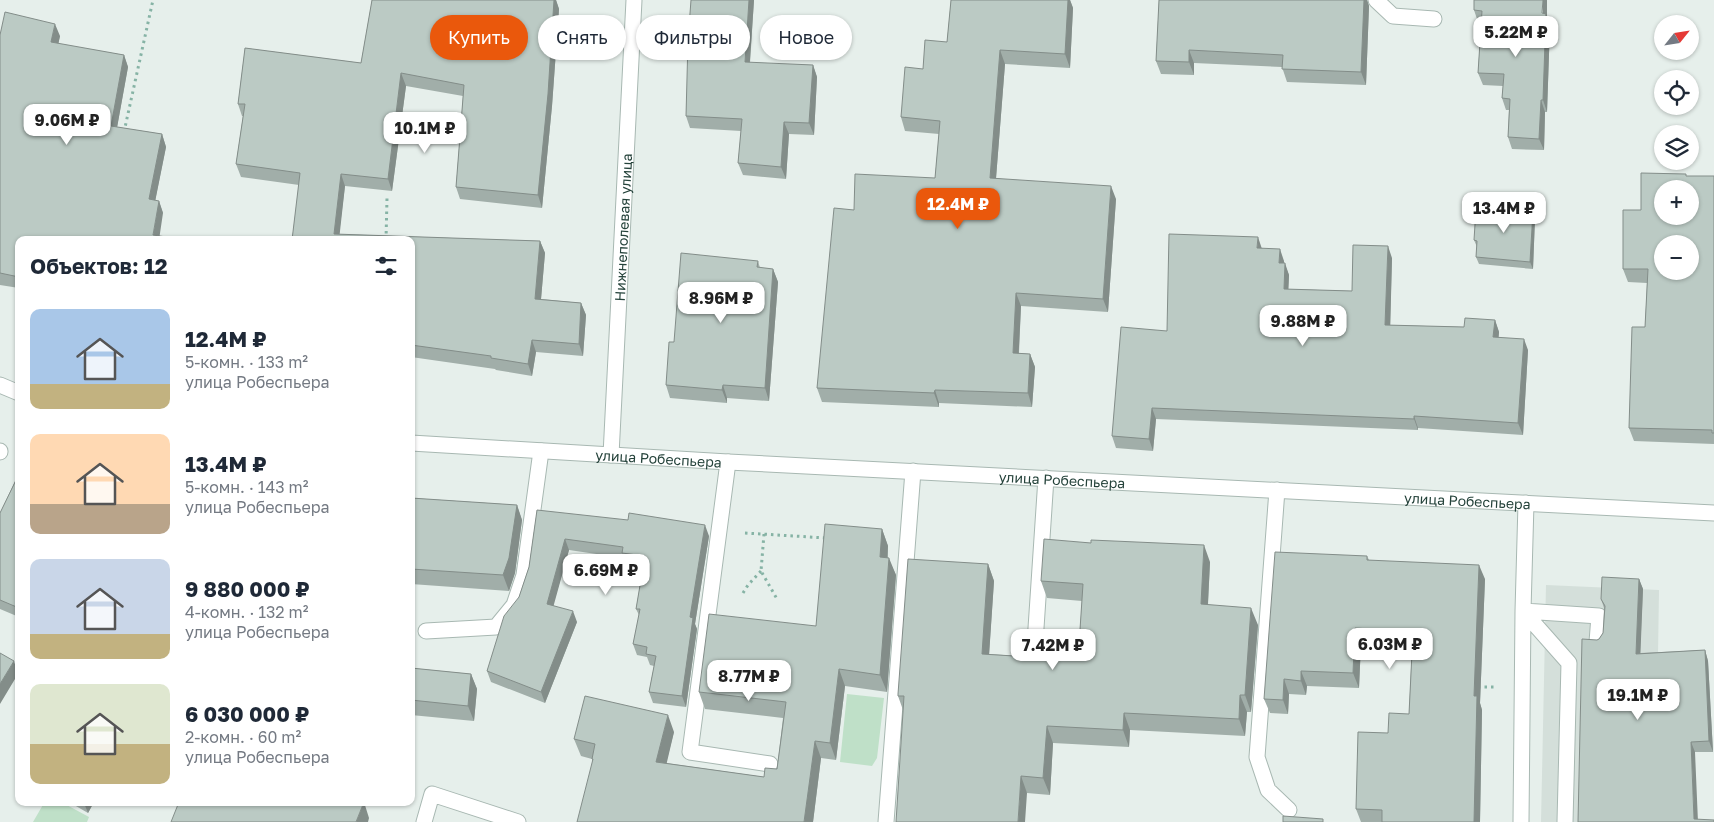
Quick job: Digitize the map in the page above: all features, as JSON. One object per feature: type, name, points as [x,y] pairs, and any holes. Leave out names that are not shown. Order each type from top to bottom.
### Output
[{"type":"street","name":"Нижнеполевая улица","points":[[611,455],[634,0]]},
{"type":"street","points":[[1376,0],[1393,16],[1434,19]]},
{"type":"street","points":[[0,385],[15,391]]},
{"type":"street","name":"улица Робеспьера","points":[[415,443],[728,462],[1714,513]]},
{"type":"street","points":[[426,631],[496,627],[514,605],[524,576],[541,451]]},
{"type":"street","points":[[728,462],[690,752],[770,764]]},
{"type":"street","points":[[886,822],[913,471]]},
{"type":"street","points":[[1034,658],[1046,478]]},
{"type":"street","points":[[1277,490],[1257,757],[1268,790],[1289,810]]},
{"type":"street","points":[[1521,822],[1526,503]]},
{"type":"street","points":[[1523,611],[1599,616],[1597,642]]},
{"type":"street","points":[[1523,611],[1569,663],[1565,822]]},
{"type":"street","points":[[424,822],[432,794],[518,822]]},
{"type":"path","points":[[124,134],[154,0]]},
{"type":"path","points":[[386,236],[387,198]]},
{"type":"path","points":[[720,531],[831,538]]},
{"type":"path","points":[[764,534],[761,571],[777,599]]},
{"type":"path","points":[[743,593],[761,571]]},
{"type":"path","points":[[1470,686],[1522,688]]},
{"type":"shaded area","points":[[1546,585],[1659,590],[1658,655],[1628,822],[1541,822]]},
{"type":"green space","points":[[847,694],[884,698],[877,758],[872,766],[840,762]]},
{"type":"green space","points":[[42,806],[69,806],[89,817],[87,822],[33,822]]},
{"type":"building","points":[[372,0],[554,0],[553,15],[538,15],[538,60],[550,60],[538,195],[456,187],[464,85],[401,73],[388,179],[341,174],[334,234],[393,236],[292,236],[300,173],[236,164],[245,104],[238,104],[245,48],[361,63]]},
{"type":"building","points":[[691,0],[749,0],[748,15],[690,15]]},
{"type":"building","points":[[951,0],[1068,0],[1065,54],[1000,50],[990,178],[1111,186],[1103,299],[1016,293],[1013,353],[1030,354],[1028,393],[935,390],[934,393],[817,388],[834,208],[854,210],[855,174],[935,178],[940,121],[901,117],[905,67],[923,69],[925,40],[947,42]]},
{"type":"building","points":[[1159,0],[1364,0],[1361,72],[1282,69],[1283,55],[1189,50],[1189,62],[1156,61]]},
{"type":"building","points":[[1474,0],[1543,0],[1542,13],[1546,14],[1543,100],[1541,100],[1539,139],[1508,137],[1510,99],[1502,98],[1504,74],[1478,73],[1482,11],[1474,10]]},
{"type":"building","points":[[5,12],[55,24],[51,42],[124,55],[111,126],[162,134],[149,199],[159,201],[153,235],[160,236],[15,236],[15,276],[0,273],[0,35]]},
{"type":"building","points":[[687,60],[745,60],[745,62],[813,65],[809,123],[784,122],[781,167],[738,163],[742,119],[686,116]]},
{"type":"building","points":[[1641,173],[1714,176],[1714,433],[1712,433],[1712,430],[1629,428],[1632,327],[1645,327],[1648,269],[1623,269],[1623,210],[1641,210]]},
{"type":"building","points":[[1476,209],[1533,211],[1530,262],[1476,257],[1477,241],[1474,240]]},
{"type":"building","points":[[1169,234],[1258,237],[1257,248],[1280,249],[1279,263],[1285,263],[1284,289],[1352,291],[1353,245],[1388,246],[1385,325],[1464,327],[1465,318],[1495,320],[1493,337],[1524,339],[1518,423],[1414,416],[1414,419],[1152,408],[1149,439],[1112,436],[1121,327],[1167,331]]},
{"type":"building","points":[[415,237],[540,241],[535,299],[581,303],[579,344],[532,340],[528,364],[491,358],[491,356],[415,346]]},
{"type":"building","points":[[681,253],[758,261],[757,267],[773,269],[765,388],[723,385],[722,390],[666,385],[669,342],[674,342]]},
{"type":"building","points":[[15,482],[15,606],[0,600],[0,513]]},
{"type":"building","points":[[415,498],[517,505],[509,558],[503,575],[415,569]]},
{"type":"building","points":[[537,510],[628,520],[629,513],[705,525],[690,617],[693,618],[682,696],[649,692],[656,656],[646,654],[647,647],[633,644],[640,609],[636,609],[645,556],[622,553],[623,547],[565,539],[547,604],[573,611],[541,692],[487,671],[504,616],[519,597],[529,567]]},
{"type":"building","points":[[825,524],[882,529],[880,557],[889,558],[880,675],[839,669],[830,743],[815,741],[804,822],[577,822],[595,744],[574,739],[585,696],[668,715],[656,762],[764,777],[765,768],[777,769],[786,702],[699,692],[709,614],[816,626]]},
{"type":"building","points":[[1044,539],[1091,543],[1091,540],[1204,545],[1201,604],[1251,608],[1245,695],[1240,695],[1239,719],[1124,713],[1123,730],[1047,726],[1043,778],[1021,776],[1018,822],[896,822],[904,696],[898,696],[898,694],[908,559],[988,564],[982,654],[1078,660],[1083,584],[1041,581]]},
{"type":"building","points":[[1275,552],[1367,556],[1367,560],[1479,565],[1474,696],[1477,696],[1474,822],[1382,822],[1382,810],[1356,809],[1358,732],[1388,733],[1389,713],[1409,714],[1413,632],[1355,628],[1353,673],[1301,671],[1301,681],[1284,679],[1283,700],[1264,699]]},
{"type":"building","points":[[1602,577],[1639,579],[1636,654],[1705,650],[1709,741],[1691,742],[1694,819],[1714,820],[1714,822],[1578,822],[1582,639],[1597,640],[1603,633],[1605,606],[1601,599]]},
{"type":"building","points":[[0,653],[14,661],[0,684]]},
{"type":"building","points":[[415,668],[471,674],[468,706],[415,700]]},
{"type":"building","points":[[177,806],[362,806],[356,822],[171,822]]},
{"type":"building","points":[[1283,816],[1323,819],[1323,822],[1283,822]]}]
